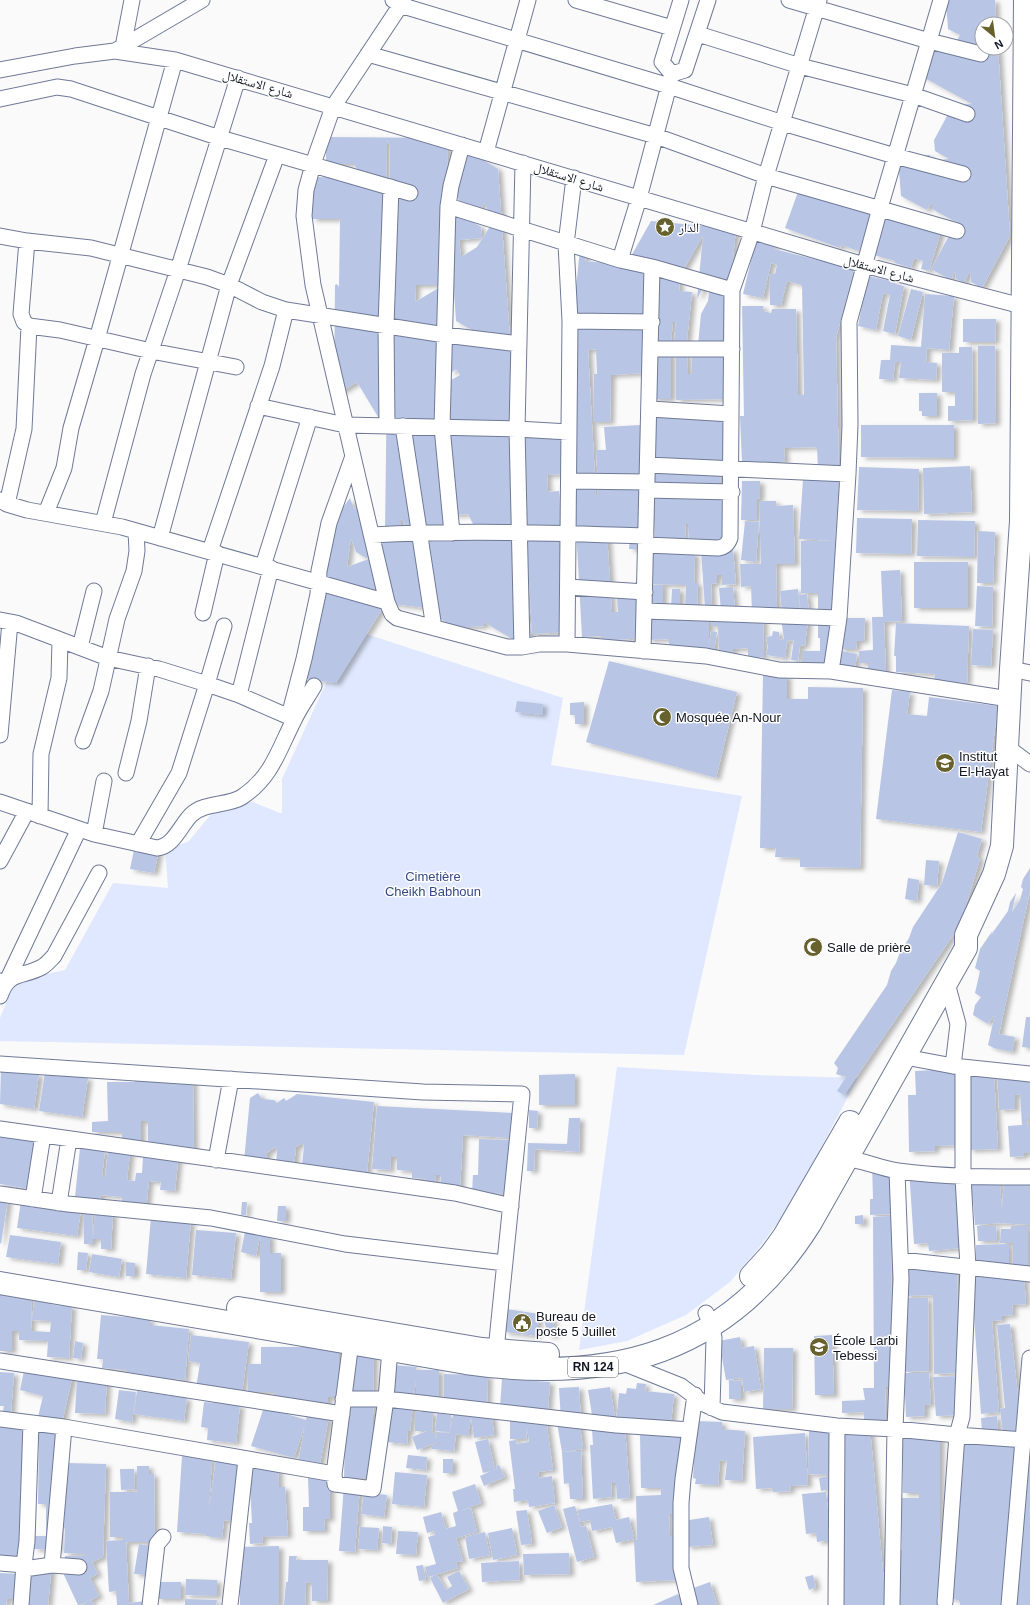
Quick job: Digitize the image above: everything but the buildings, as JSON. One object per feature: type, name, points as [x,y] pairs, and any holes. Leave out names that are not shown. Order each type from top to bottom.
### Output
[{"type":"main road","name":"RN 124","points":[[0,1283],[352,1334],[469,1347],[495,1359],[607,1351],[633,1346],[657,1338],[675,1330],[709,1320],[752,1296],[784,1262],[810,1224],[838,1157],[957,944],[966,935],[994,874],[1002,846],[1009,699],[1020,671],[1026,522],[1022,306],[1027,160],[1024,1]]},
{"type":"main road","name":"RN 124","points":[[838,1157],[905,1057],[966,948],[966,935]]},
{"type":"main road","name":"RN 124","points":[[0,1269],[352,1334],[390,1349],[495,1359],[562,1369],[602,1366],[660,1351],[697,1335],[709,1320]]},
{"type":"street","points":[[119,49],[132,0]]},
{"type":"street","points":[[0,70],[119,49],[202,0]]},
{"type":"street","points":[[486,152],[528,0]]},
{"type":"street","points":[[576,0],[672,28]]},
{"type":"street","points":[[671,80],[662,62],[681,0]]},
{"type":"street","points":[[620,260],[639,198],[671,80],[685,70],[708,0]]},
{"type":"street","points":[[789,0],[818,4],[929,41],[974,52]]},
{"type":"street","points":[[830,671],[839,618],[848,474],[850,425],[850,322],[880,208],[941,0]]},
{"type":"street","points":[[963,174],[895,156],[783,123],[671,80],[517,40],[399,2],[368,54],[333,106],[306,190],[304,216],[312,285],[387,602],[392,614],[398,618],[507,647],[522,647],[539,644],[567,644],[706,656],[779,670],[830,671],[1009,699]]},
{"type":"street","points":[[372,535],[419,533],[568,533],[718,548],[724,547],[728,543],[730,538],[732,492],[732,290],[752,232],[766,176],[818,4]]},
{"type":"street","points":[[698,34],[800,66],[913,95],[967,114]]},
{"type":"street","name":"شارع الاستقلال","points":[[119,49],[175,60],[864,265],[1022,306]]},
{"type":"street","points":[[368,54],[656,136],[766,176],[880,208],[957,232]]},
{"type":"street","points":[[46,513],[64,468],[70,428],[97,339],[175,60]]},
{"type":"street","points":[[103,523],[143,374],[178,270],[238,78]]},
{"type":"street","points":[[0,99],[57,87],[71,89],[220,138],[410,193]]},
{"type":"street","points":[[452,533],[442,427],[448,206],[451,186],[462,145]]},
{"type":"street","points":[[160,538],[230,285],[276,155]]},
{"type":"street","points":[[522,647],[517,429],[523,163]]},
{"type":"street","points":[[567,644],[570,321],[566,244],[574,178]]},
{"type":"street","points":[[387,426],[386,325],[391,187]]},
{"type":"street","points":[[448,206],[620,260],[652,267],[732,290]]},
{"type":"street","points":[[0,236],[27,241],[91,248],[207,277],[230,285],[262,302],[286,310],[445,335],[519,344]]},
{"type":"street","points":[[27,241],[21,314],[24,322],[30,326],[60,330],[151,351],[236,367]]},
{"type":"street","points":[[643,651],[648,414],[650,409],[652,267]]},
{"type":"street","points":[[203,613],[213,552],[258,406],[272,366],[286,310]]},
{"type":"street","points":[[570,321],[652,322]]},
{"type":"street","points":[[30,326],[24,429],[3,502],[27,510],[103,523],[136,531],[387,602]]},
{"type":"street","points":[[650,349],[732,349]]},
{"type":"street","points":[[258,406],[345,425],[517,429],[569,432]]},
{"type":"street","points":[[650,409],[732,414]]},
{"type":"street","points":[[238,695],[267,567],[310,417]]},
{"type":"street","points":[[403,426],[434,628]]},
{"type":"street","points":[[0,802],[94,834],[157,848],[166,846],[191,814],[201,808],[239,798],[253,789],[267,774],[291,717],[318,594],[319,571],[329,523],[353,456]]},
{"type":"street","points":[[648,465],[848,474]]},
{"type":"street","points":[[569,481],[732,492]]},
{"type":"street","points":[[83,741],[101,691],[117,619],[134,571],[137,550],[136,531]]},
{"type":"street","points":[[568,587],[645,592]]},
{"type":"street","points":[[80,647],[94,591]]},
{"type":"street","points":[[645,611],[839,618]]},
{"type":"street","points":[[0,735],[5,621],[108,658],[148,666],[207,684],[291,717]]},
{"type":"street","points":[[138,844],[179,773],[224,626]]},
{"type":"street","points":[[0,861],[34,814],[41,754],[59,678],[60,640]]},
{"type":"street","points":[[126,773],[139,721],[148,666]]},
{"type":"street","points":[[291,717],[314,686]]},
{"type":"street","points":[[1006,746],[1030,764]]},
{"type":"street","points":[[94,834],[104,781]]},
{"type":"street","points":[[2,987],[78,829]]},
{"type":"street","points":[[2,987],[17,976],[47,964],[54,956],[99,873]]},
{"type":"street","points":[[945,1602],[957,1435],[962,1417],[968,1267],[958,1066],[958,1024],[947,983]]},
{"type":"street","points":[[905,1057],[958,1066],[1030,1074]]},
{"type":"street","points":[[0,1064],[423,1092],[522,1094],[495,1359]]},
{"type":"street","points":[[216,1160],[230,1079]]},
{"type":"street","points":[[0,1129],[455,1193],[511,1206]]},
{"type":"street","points":[[33,1199],[43,1136]]},
{"type":"street","points":[[59,1203],[69,1139]]},
{"type":"street","points":[[838,1157],[897,1170],[963,1177],[1030,1177]]},
{"type":"street","points":[[892,1605],[895,1429],[901,1260],[897,1170]]},
{"type":"street","points":[[0,1194],[59,1203],[211,1218],[345,1244],[505,1263]]},
{"type":"street","points":[[901,1260],[1030,1274]]},
{"type":"street","points":[[709,1320],[715,1344],[712,1408]]},
{"type":"street","points":[[352,1334],[334,1474],[335,1484],[373,1489],[386,1399],[390,1349]]},
{"type":"street","points":[[1009,1605],[1030,1358]]},
{"type":"street","points":[[0,1361],[342,1414]]},
{"type":"street","points":[[621,1362],[681,1386],[712,1408],[730,1413],[837,1426],[895,1429],[1024,1440]]},
{"type":"street","points":[[690,1605],[681,1568],[681,1503],[695,1395]]},
{"type":"street","points":[[344,1399],[386,1399],[616,1425],[690,1430]]},
{"type":"street","points":[[0,1419],[64,1427],[334,1474]]},
{"type":"street","points":[[22,1605],[27,1541],[31,1423]]},
{"type":"street","points":[[836,1605],[837,1426]]},
{"type":"street","points":[[52,1565],[64,1427]]},
{"type":"street","points":[[230,1605],[246,1459]]},
{"type":"street","points":[[150,1605],[156,1544],[163,1537]]},
{"type":"street","points":[[0,1563],[24,1567],[52,1565],[80,1567]]},
{"type":"green space","name":"Cimetière Cheikh Babhoun","points":[[363,633],[563,698],[551,765],[742,796],[684,1055],[0,1041],[0,1018],[15,981],[65,970],[113,883],[168,888],[165,849],[188,842],[217,807],[253,802],[282,813],[282,779],[325,685]]},
{"type":"green space","points":[[617,1067],[756,1075],[858,1078],[791,1204],[763,1243],[730,1282],[686,1315],[627,1341],[579,1350]]},
{"type":"place","name":"الدار","points":[[665,227]]},
{"type":"place","name":"Mosquée An-Nour","points":[[662,717]]},
{"type":"place","name":"Institut El-Hayat","points":[[945,763]]},
{"type":"place","name":"Salle de prière","points":[[813,947]]},
{"type":"place","name":"Bureau de poste 5 Juillet","points":[[522,1323]]},
{"type":"place","name":"École Larbi Tebessi","points":[[819,1347]]}]
